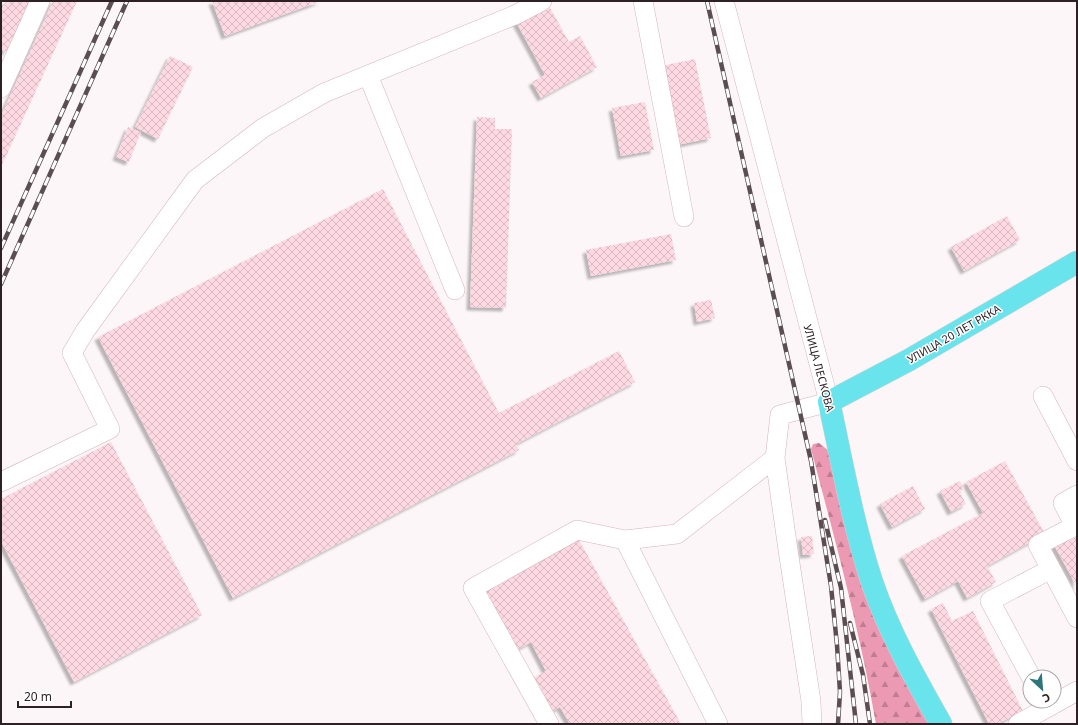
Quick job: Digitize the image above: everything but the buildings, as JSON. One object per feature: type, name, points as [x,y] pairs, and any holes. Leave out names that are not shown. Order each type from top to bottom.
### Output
[{"type":"main road","name":"УЛИЦА 20 ЛЕТ РККА","points":[[829,402],[909,360],[1077,262]]},
{"type":"main road","name":"УЛИЦА ЛЕСКОВА","points":[[829,402],[855,522],[872,582],[895,639],[941,724]]},
{"type":"street","points":[[1,88],[6,63],[40,1]]},
{"type":"street","points":[[2,482],[110,429],[72,354],[85,331],[195,180],[263,128],[324,93],[515,15],[542,1]]},
{"type":"street","points":[[643,1],[684,217]]},
{"type":"street","name":"УЛИЦА ЛЕСКОВА","points":[[724,1],[829,402]]},
{"type":"street","points":[[368,75],[455,290]]},
{"type":"street","points":[[1043,396],[1077,461]]},
{"type":"street","points":[[812,724],[811,701],[775,458],[780,415],[829,402]]},
{"type":"street","points":[[549,724],[473,588],[577,530],[625,540],[677,534],[775,458]]},
{"type":"street","points":[[1077,495],[1063,503],[1075,526],[1038,545],[1077,618]]},
{"type":"street","points":[[625,540],[718,724]]},
{"type":"street","points":[[1027,669],[990,601],[1051,569]]},
{"type":"street","points":[[1062,698],[1077,691]]},
{"type":"street","points":[[1018,724],[1039,709]]},
{"type":"green space","points":[[819,443],[829,451],[935,724],[876,724],[855,620],[811,449],[813,444]]},
{"type":"railway","points":[[1,248],[112,1]]},
{"type":"railway","points":[[1,284],[127,1]]},
{"type":"railway","points":[[707,1],[811,461],[831,586],[840,692],[838,724]]},
{"type":"railway","points":[[825,520],[841,588],[856,724]]},
{"type":"railway","points":[[850,623],[863,675],[870,724]]}]
